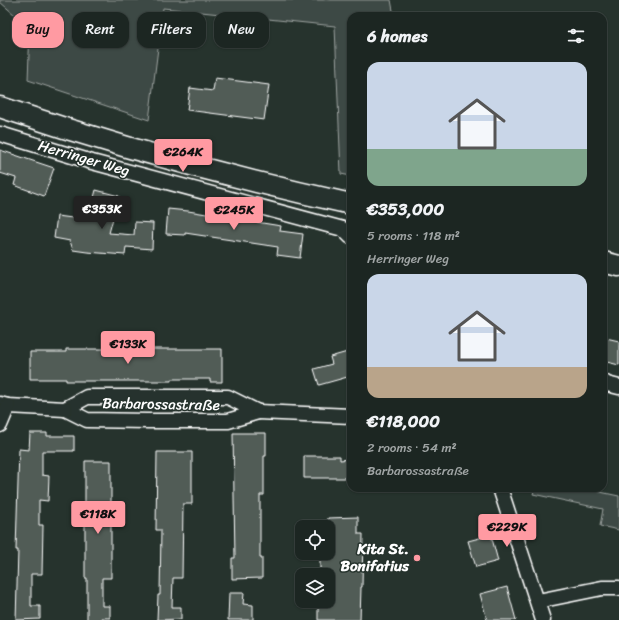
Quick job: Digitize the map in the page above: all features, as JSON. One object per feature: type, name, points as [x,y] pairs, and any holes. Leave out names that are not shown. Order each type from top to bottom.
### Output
[{"type":"main road","name":"Herringer Weg","points":[[0,107],[133,150],[347,203]]},
{"type":"main road","points":[[607,263],[619,266]]},
{"type":"street","name":"Herringer Weg","points":[[0,134],[108,166],[343,229],[347,233]]},
{"type":"street","points":[[607,384],[619,386]]},
{"type":"street","name":"Barbarossastraße","points":[[65,409],[87,397],[228,397],[258,412]]},
{"type":"street","name":"Barbarossastraße","points":[[0,425],[4,405],[65,409],[87,420],[228,421],[258,412],[347,416]]},
{"type":"street","points":[[501,492],[538,600],[543,620]]},
{"type":"street","points":[[538,600],[602,588],[619,588]]},
{"type":"shaded area","points":[[0,0],[391,0],[393,12],[347,12],[347,175],[341,174],[335,26],[269,19],[269,12],[214,12],[214,13],[163,8],[162,12],[137,12],[137,48],[158,48],[149,120],[28,80],[29,48],[64,48],[64,12],[12,12],[0,2]]},
{"type":"shaded area","points":[[534,492],[600,492],[619,496],[619,530],[600,526],[603,509],[533,494]]},
{"type":"building","points":[[215,78],[269,85],[264,120],[187,110],[190,88],[213,91]]},
{"type":"building","points":[[0,150],[54,168],[44,196],[14,185],[16,178],[0,173]]},
{"type":"building","points":[[96,190],[119,196],[109,233],[134,235],[135,222],[153,223],[152,249],[126,247],[125,255],[87,252],[73,250],[70,241],[54,238],[57,216],[88,220]]},
{"type":"building","points":[[168,209],[281,226],[280,231],[303,234],[300,258],[277,255],[278,247],[185,233],[185,235],[166,234]]},
{"type":"building","points":[[607,338],[619,341],[619,365],[607,362]]},
{"type":"building","points":[[66,349],[222,349],[222,382],[210,382],[210,379],[171,379],[171,381],[66,381],[66,379],[30,379],[30,352],[66,352]]},
{"type":"building","points":[[347,352],[347,377],[319,385],[314,369],[332,364],[330,357]]},
{"type":"building","points":[[30,433],[47,433],[47,436],[74,436],[74,451],[42,451],[42,475],[49,476],[48,501],[39,500],[39,525],[43,525],[42,574],[31,574],[31,606],[40,606],[40,619],[16,620],[18,550],[16,550],[19,449],[29,450]]},
{"type":"building","points":[[233,433],[266,433],[266,456],[264,456],[264,495],[260,495],[260,558],[262,558],[262,578],[232,579],[232,558],[235,558]]},
{"type":"building","points":[[157,452],[192,452],[192,504],[183,504],[182,578],[173,578],[172,607],[181,607],[181,619],[157,620],[158,595],[160,595],[161,530],[156,530]]},
{"type":"building","points":[[304,456],[340,456],[340,460],[347,459],[347,478],[304,478]]},
{"type":"building","points":[[85,461],[111,461],[111,578],[102,578],[102,606],[110,606],[110,618],[102,618],[102,620],[87,620],[87,578],[85,578]]},
{"type":"building","points":[[358,517],[358,534],[363,534],[360,620],[318,620],[318,608],[335,608],[335,568],[320,568],[320,560],[335,560],[335,520],[328,520],[328,518]]},
{"type":"building","points":[[491,535],[498,561],[476,567],[468,541]]},
{"type":"building","points":[[507,587],[516,620],[487,620],[480,594]]},
{"type":"building","points":[[229,593],[244,593],[243,604],[253,605],[253,620],[228,620]]},
{"type":"place","name":"Kita St. Bonifatius","points":[[417,558]]}]
